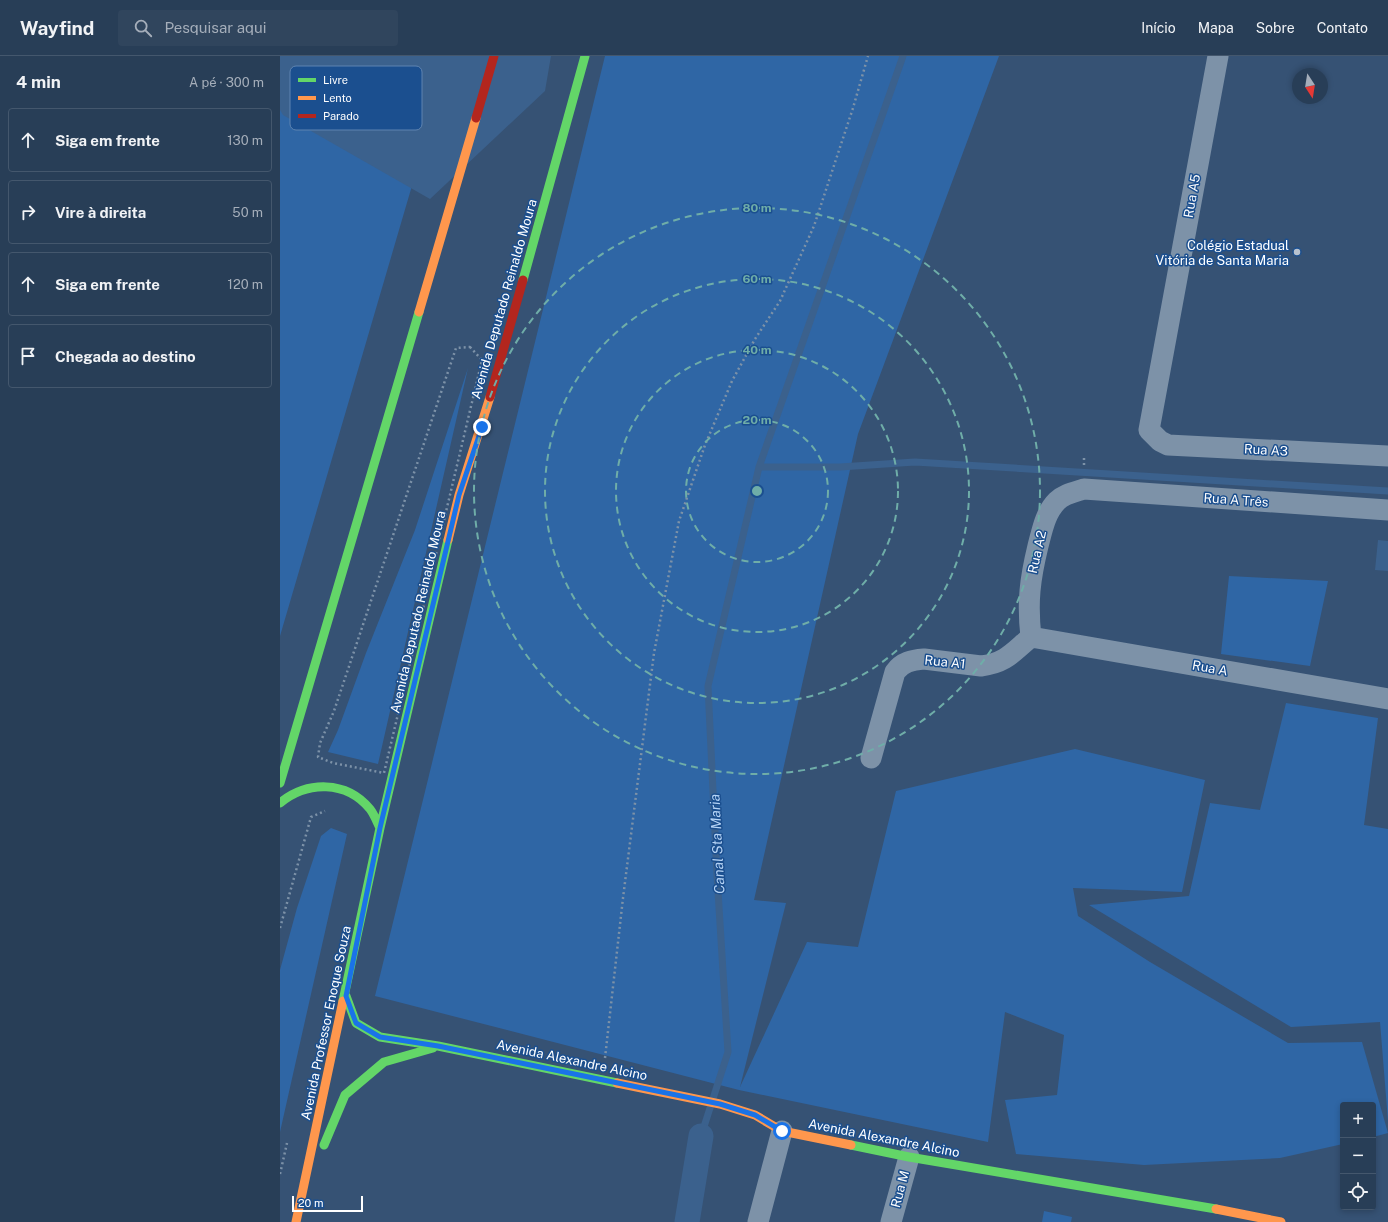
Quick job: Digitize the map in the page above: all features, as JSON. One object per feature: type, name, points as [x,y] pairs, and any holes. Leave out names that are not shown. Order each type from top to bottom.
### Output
[{"type":"main road","points":[[280,783],[494,56]]},
{"type":"main road","name":"Avenida Deputado Reinaldo Moura","points":[[380,828],[459,495],[482,427],[585,56]]},
{"type":"main road","points":[[280,804],[287,796],[308,787],[331,786],[352,794],[369,808],[380,828]]},
{"type":"main road","name":"Avenida Professor Enoque Souza","points":[[296,1222],[346,996],[380,828]]},
{"type":"main road","name":"Avenida Alexandre Alcino","points":[[346,996],[356,1023],[380,1037],[438,1046],[720,1104],[755,1115],[782,1131],[909,1157],[1217,1209],[1280,1222]]},
{"type":"main road","points":[[304,1191],[345,1095],[384,1062],[438,1046]]},
{"type":"street","name":"Rua A5","points":[[1149,430],[1218,56]]},
{"type":"street","name":"Rua A3","points":[[1149,430],[1160,441],[1168,446],[1388,456]]},
{"type":"street","name":"Rua A Três","points":[[1084,489],[1388,510]]},
{"type":"street","name":"Rua A2","points":[[1031,636],[1028,607],[1030,581],[1044,523],[1059,499],[1070,493],[1084,489]]},
{"type":"street","name":"Rua A","points":[[1031,636],[1388,699]]},
{"type":"street","name":"Rua A1","points":[[871,758],[895,672],[900,666],[916,659],[924,658],[981,666],[990,665],[1006,659],[1031,636]]},
{"type":"street","points":[[758,1222],[782,1131]]},
{"type":"street","name":"Rua M","points":[[891,1222],[909,1157]]},
{"type":"path","points":[[602,1080],[652,669],[679,521],[705,445],[732,381],[755,339],[780,301],[814,226],[853,108],[868,56]]},
{"type":"path","points":[[470,347],[482,360],[384,773],[333,763],[318,757],[320,743],[334,711],[456,348],[470,347]]},
{"type":"path","points":[[280,928],[311,817],[331,810]]},
{"type":"path","points":[[280,1174],[289,1135]]},
{"type":"shaded area","points":[[280,56],[450,56],[280,636]]},
{"type":"shaded area","points":[[280,56],[551,56],[545,91],[430,199],[309,130],[422,130],[422,66],[290,66],[290,119],[283,115],[280,110]]},
{"type":"shaded area","points":[[605,56],[999,56],[858,434],[754,900],[786,903],[740,1087],[807,942],[858,947],[896,791],[1075,749],[1205,780],[1182,892],[1073,888],[1078,916],[1150,962],[1288,1043],[1362,1042],[1388,1133],[1376,1136],[1376,1102],[1340,1102],[1340,1145],[1280,1158],[1144,1165],[1016,1154],[1005,1100],[1057,1095],[1064,1035],[1005,1012],[988,1142],[739,1090],[375,996]]},
{"type":"shaded area","points":[[468,368],[378,764],[328,752],[338,730],[366,653],[415,530]]},
{"type":"shaded area","points":[[1378,540],[1388,541],[1388,571],[1375,570]]},
{"type":"shaded area","points":[[1229,576],[1328,581],[1310,666],[1221,654]]},
{"type":"shaded area","points":[[1286,703],[1378,718],[1364,825],[1388,829],[1388,1121],[1380,1022],[1291,1027],[1089,905],[1189,896],[1210,803],[1260,810]]},
{"type":"shaded area","points":[[331,828],[347,834],[280,1132],[280,970],[297,908],[321,836]]},
{"type":"shaded area","points":[[1044,1211],[1072,1217],[1071,1222],[1042,1222]]},
{"type":"waterway","name":"Canal Sta Maria","points":[[701,1136],[728,1052],[717,875],[708,686],[759,467],[903,56]]},
{"type":"waterway","points":[[759,467],[840,467],[915,462],[1388,491]]},
{"type":"waterway","name":"Canal Sta Maria","points":[[687,1222],[701,1136]]},
{"type":"traffic: fast","points":[[523,280],[585,56]]},
{"type":"traffic: fast","points":[[280,783],[419,312]]},
{"type":"traffic: fast","points":[[343,1001],[380,828],[448,540]]},
{"type":"traffic: fast","points":[[280,803],[302,791],[314,788],[326,787],[338,789],[350,793],[370,809],[380,828]]},
{"type":"traffic: fast","points":[[346,996],[356,1023],[380,1037],[438,1046],[617,1083]]},
{"type":"traffic: fast","points":[[324,1145],[345,1095],[384,1062],[433,1048]]},
{"type":"traffic: fast","points":[[851,1145],[909,1157],[1216,1209]]},
{"type":"traffic: slow","points":[[419,312],[476,118]]},
{"type":"traffic: slow","points":[[448,540],[459,495],[490,397]]},
{"type":"traffic: slow","points":[[296,1222],[343,1001]]},
{"type":"traffic: slow","points":[[617,1083],[720,1104],[755,1115],[782,1131],[851,1145]]},
{"type":"traffic: slow","points":[[1216,1209],[1281,1222]]},
{"type":"traffic: jam","points":[[476,118],[494,56]]},
{"type":"traffic: jam","points":[[490,397],[523,280]]},
{"type":"place","name":"Colégio Estadual Vitória de Santa Maria","points":[[1297,252]]},
{"type":"route","points":[[482,427],[459,495],[380,828],[346,996],[356,1023],[380,1037],[438,1046],[720,1104],[755,1115],[782,1131]]}]
